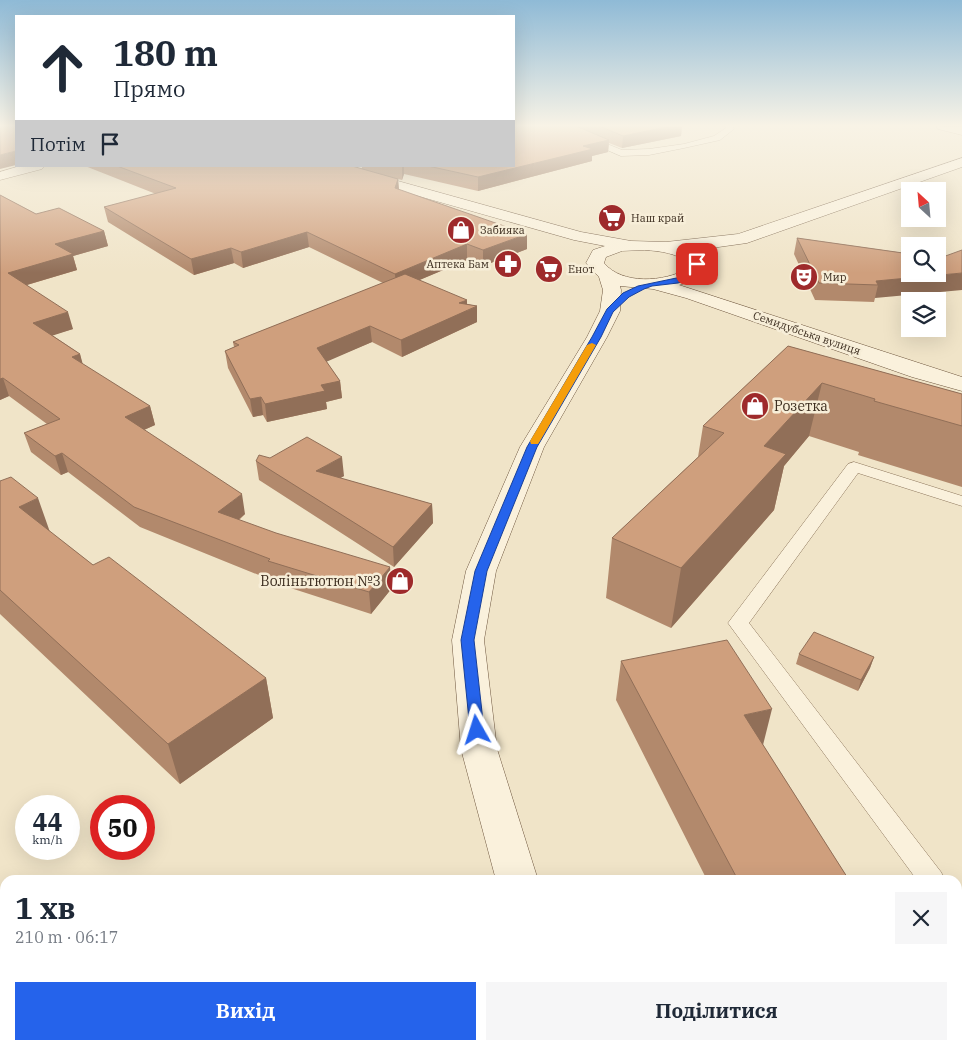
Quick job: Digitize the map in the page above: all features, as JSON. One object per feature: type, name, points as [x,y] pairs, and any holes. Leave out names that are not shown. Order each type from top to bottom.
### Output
[{"type":"main road","points":[[366,175],[544,228],[594,240],[666,247],[741,239],[925,175]]},
{"type":"main road","points":[[544,228],[580,245],[595,259],[597,267],[607,275],[627,281],[651,284],[678,281],[696,268],[710,253],[741,239]]},
{"type":"main road","points":[[595,259],[599,254],[608,249],[634,245]]},
{"type":"main road","points":[[666,247],[686,254],[705,286],[722,304]]},
{"type":"main road","points":[[607,275],[612,290],[610,311]]},
{"type":"main road","points":[[516,875],[479,749],[468,640],[481,571],[532,447],[610,311],[626,295],[651,284]]},
{"type":"main road","name":"Семидубська вулиця","points":[[651,284],[682,290],[920,372],[962,384]]},
{"type":"lane","points":[[928,875],[738,623],[854,467],[962,501]]},
{"type":"building","points":[[141,175],[384,175],[398,179],[395,188],[527,234],[483,250],[467,244],[395,274],[307,232],[241,252],[231,248],[191,259],[104,207],[176,188]]},
{"type":"building","points":[[469,175],[486,175],[478,177]]},
{"type":"building","points":[[0,195],[36,214],[59,208],[104,231],[55,244],[73,254],[8,273],[68,312],[33,323],[80,354],[72,357],[150,406],[125,417],[242,494],[218,512],[276,533],[390,567],[369,592],[268,561],[270,559],[134,507],[62,453],[55,456],[24,433],[60,419],[3,378],[0,379]]},
{"type":"building","points":[[797,238],[901,253],[901,279],[876,281],[878,285],[819,283]]},
{"type":"building","points":[[962,250],[962,273],[946,274],[946,256]]},
{"type":"building","points":[[405,274],[467,300],[459,303],[477,306],[401,340],[370,326],[317,348],[340,381],[321,385],[325,391],[265,404],[261,397],[250,399],[225,351],[239,345],[233,342]]},
{"type":"building","points":[[788,346],[962,394],[962,426],[874,401],[875,399],[822,383],[764,446],[786,454],[681,568],[612,538],[724,433],[703,426]]},
{"type":"building","points":[[307,437],[342,457],[316,471],[432,504],[393,547],[256,461],[259,455],[270,458]]},
{"type":"building","points":[[11,477],[38,498],[19,507],[93,565],[109,557],[266,678],[168,744],[0,590],[0,481]]},
{"type":"building","points":[[814,632],[874,657],[861,680],[799,654]]},
{"type":"building","points":[[727,640],[772,709],[744,715],[846,875],[735,875],[621,661]]},
{"type":"slow traffic","points":[[535,441],[592,345]]},
{"type":"place","name":"Наш край","points":[[612,218]]},
{"type":"place","name":"Забияка","points":[[461,230]]},
{"type":"place","name":"Аптека Бам","points":[[508,264]]},
{"type":"place","name":"Енот","points":[[549,269]]},
{"type":"place","name":"Мир","points":[[804,277]]},
{"type":"place","name":"Розетка","points":[[755,406]]},
{"type":"place","name":"Воліньтютюн №3","points":[[400,581]]},
{"type":"route","points":[[477,730],[468,640],[481,571],[532,447],[610,311],[626,295],[641,287],[678,281],[688,277],[698,268],[697,264]]}]
